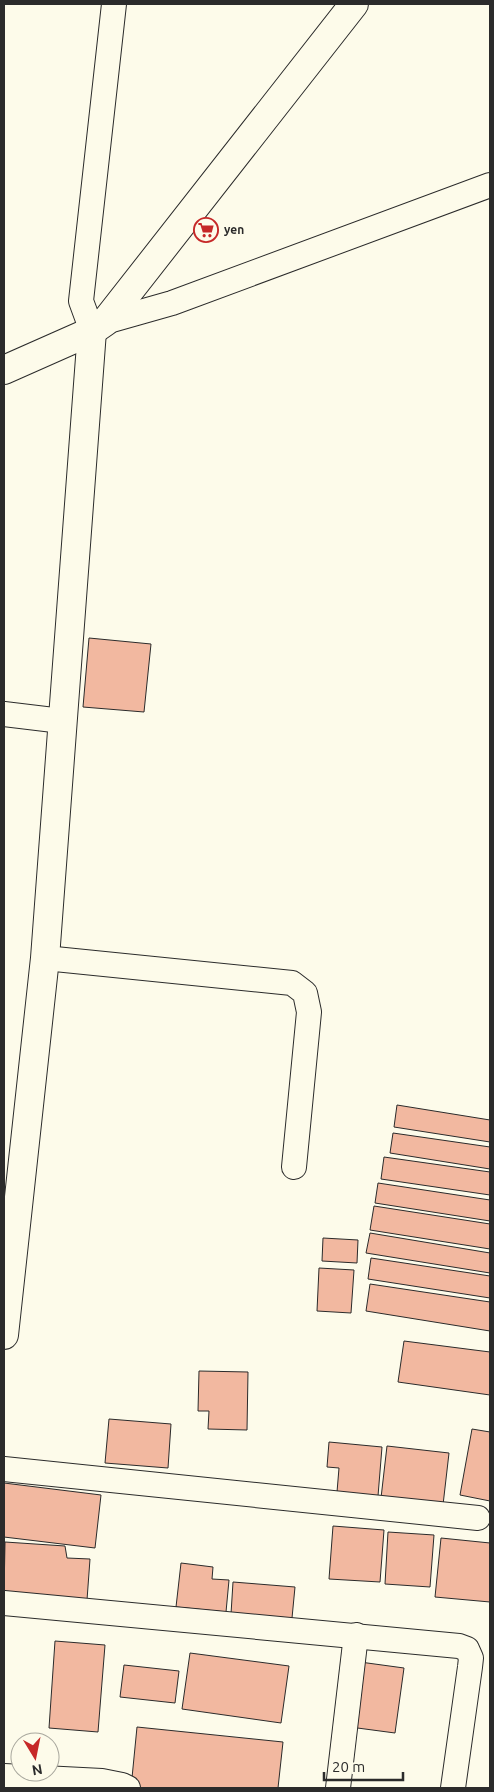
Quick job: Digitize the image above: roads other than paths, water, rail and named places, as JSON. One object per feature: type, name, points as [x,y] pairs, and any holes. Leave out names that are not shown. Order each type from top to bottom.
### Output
[{"type":"street","points":[[99,327],[81,301],[114,4]]},
{"type":"street","points":[[4,1335],[45,958],[62,720],[99,327],[354,4]]},
{"type":"street","points":[[4,370],[99,327],[172,303],[490,185]]},
{"type":"street","points":[[4,714],[62,720]]},
{"type":"street","points":[[45,958],[292,983],[305,993],[309,1012],[294,1167]]},
{"type":"street","points":[[4,1469],[478,1518]]},
{"type":"street","points":[[4,1603],[460,1646],[467,1649],[470,1667],[453,1788]]},
{"type":"street","points":[[338,1788],[356,1635]]},
{"type":"street","points":[[4,1776],[102,1781],[128,1788]]},
{"type":"place","name":"yen","points":[[206,230]]}]
